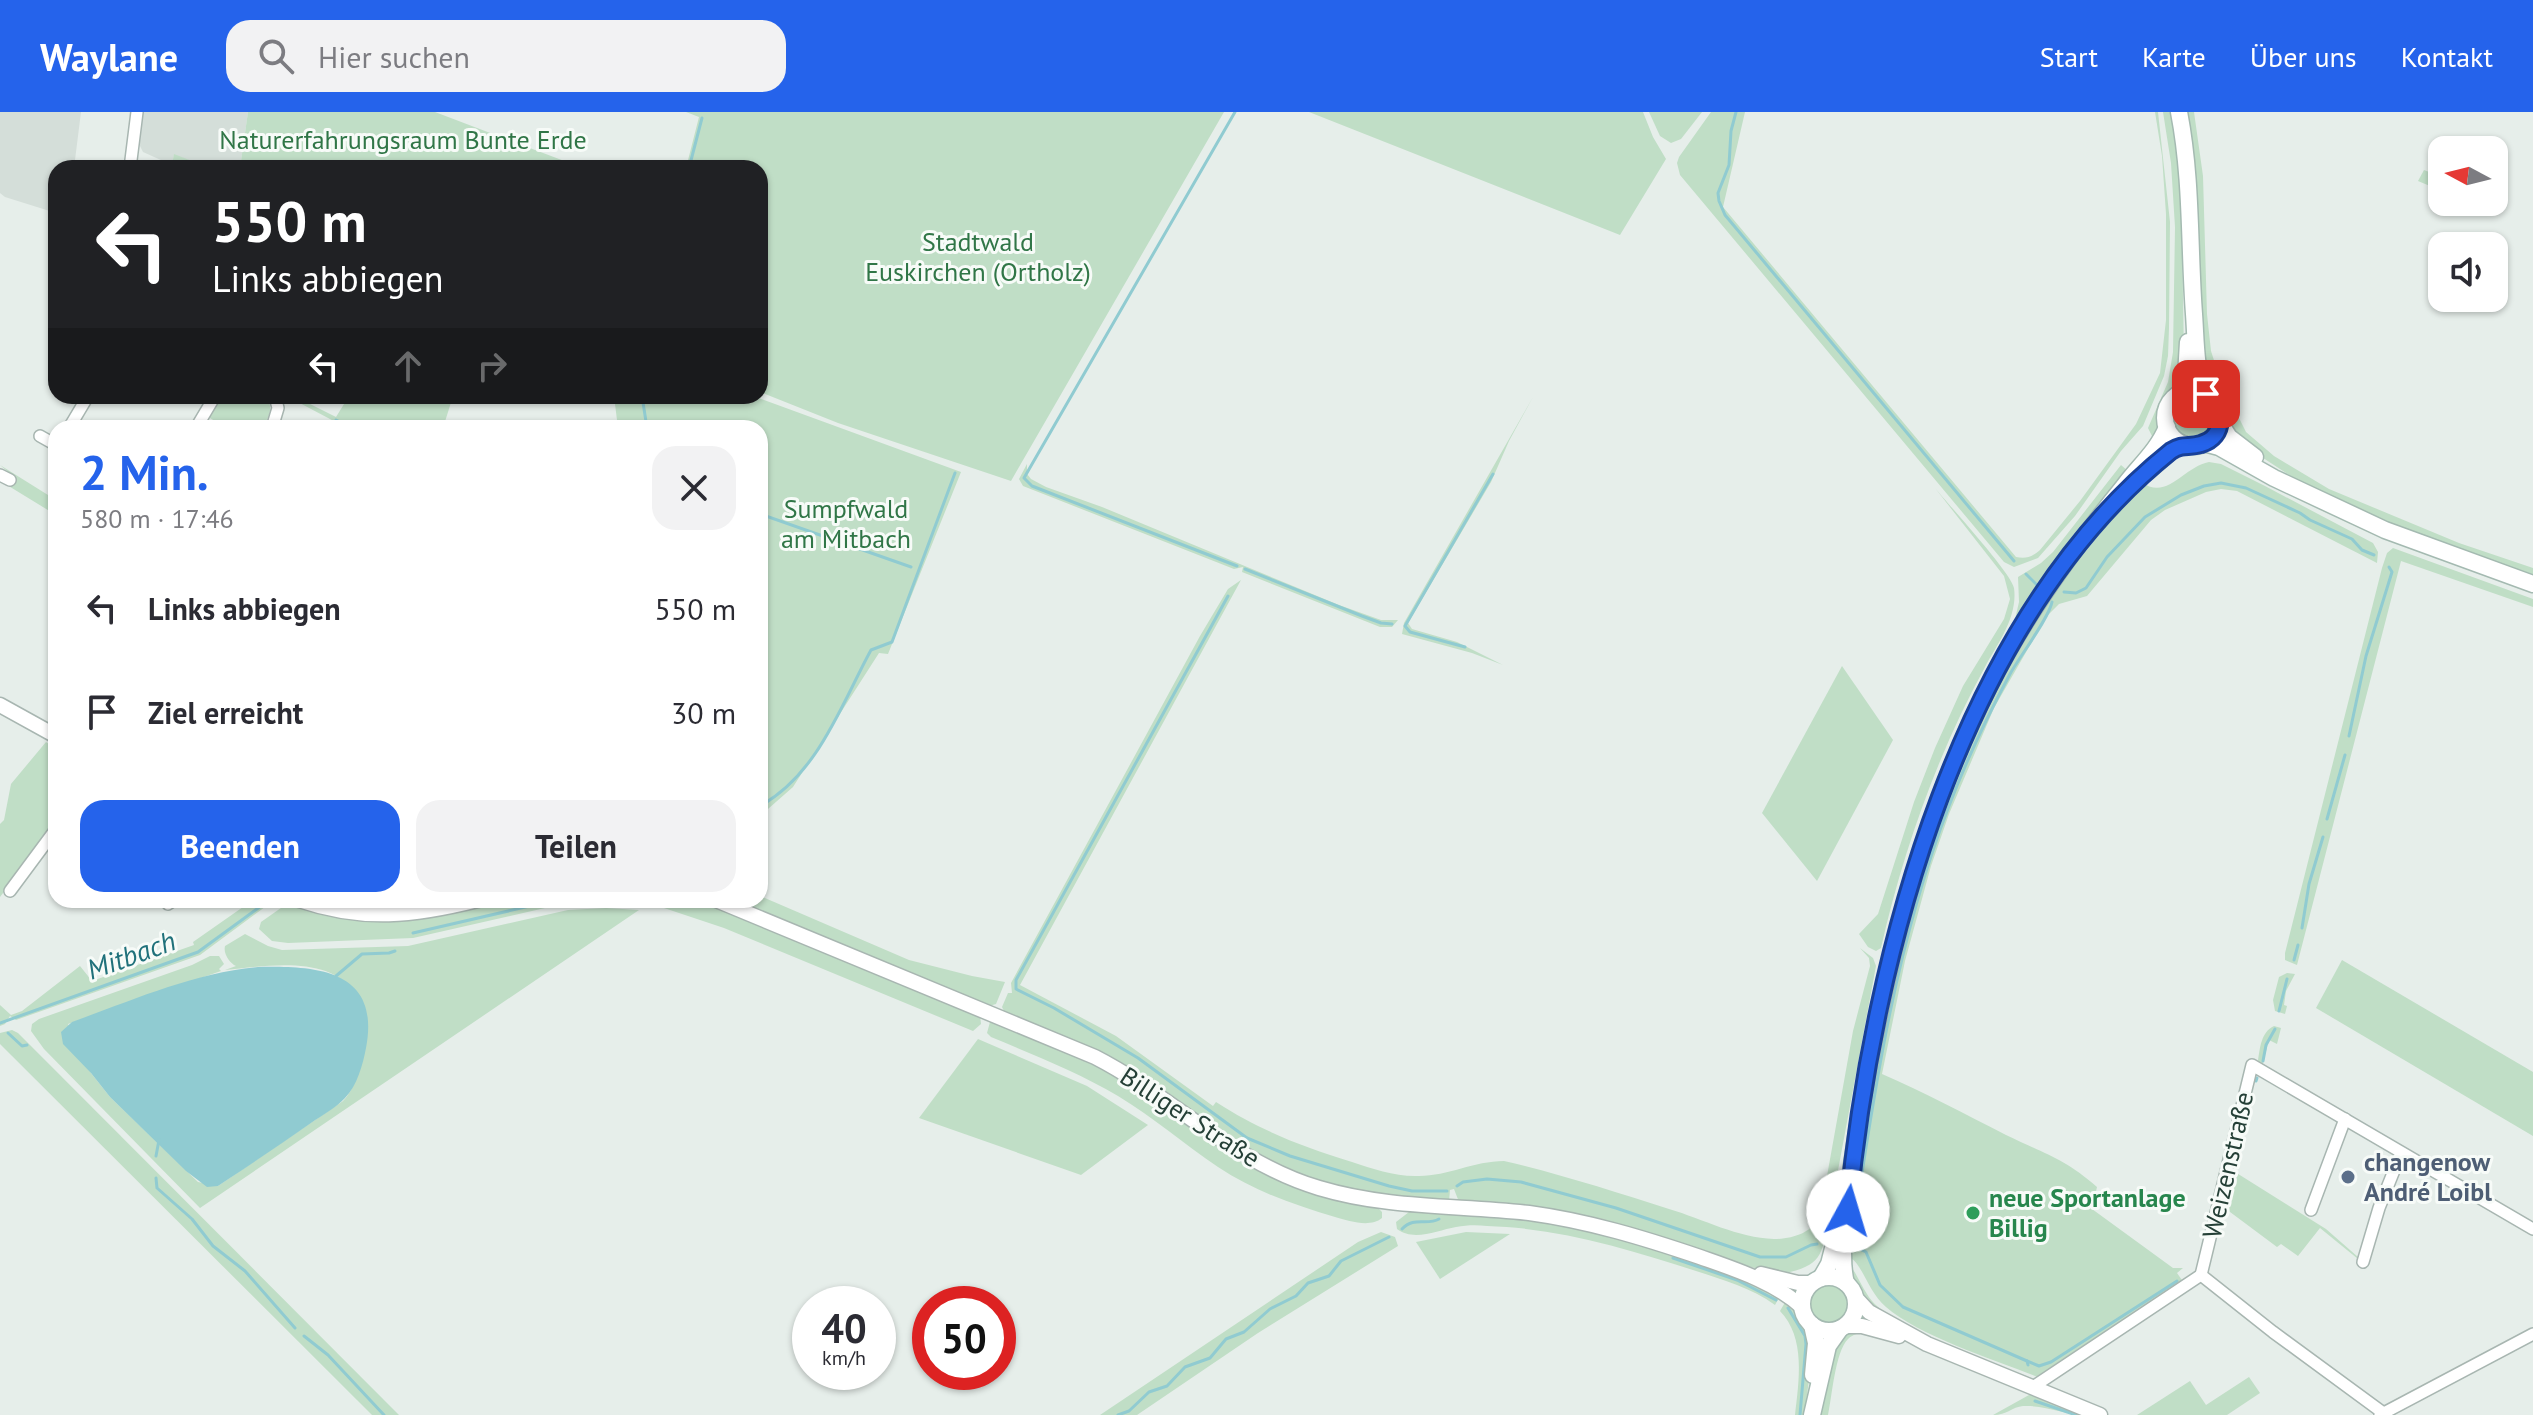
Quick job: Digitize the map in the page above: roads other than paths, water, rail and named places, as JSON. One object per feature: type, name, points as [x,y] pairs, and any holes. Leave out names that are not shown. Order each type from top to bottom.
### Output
[{"type":"main road","points":[[2179,112],[2188,185],[2191,280],[2199,377],[2205,393],[2217,405],[2220,423],[2229,437],[2306,492]]},
{"type":"main road","points":[[1842,1328],[1825,1331],[1812,1325],[1802,1307],[1805,1293],[1817,1281],[1831,1257],[1852,1165],[1893,949],[1916,864],[1940,793],[1978,706],[2013,643],[2055,578],[2160,443],[2167,427],[2167,407],[2182,393],[2186,376],[2191,280]]},
{"type":"main road","points":[[2182,393],[2205,393]]},
{"type":"main road","points":[[2204,443],[2215,435],[2220,423]]},
{"type":"main road","points":[[2167,427],[2172,436],[2184,444]]},
{"type":"main road","points":[[2106,511],[2166,455],[2184,444],[2204,443],[2223,449],[2274,478],[2385,530],[2533,584]]},
{"type":"main road","points":[[1811,1415],[1828,1346],[1855,1313],[1856,1298],[1846,1283],[1843,1260],[1852,1165]]},
{"type":"main road","points":[[1817,1281],[1833,1277],[1846,1283]]},
{"type":"main road","points":[[1811,1415],[1816,1349],[1812,1325]]},
{"type":"street","points":[[131,160],[137,112]]},
{"type":"street","points":[[40,436],[48,440]]},
{"type":"street","points":[[0,705],[48,732]]},
{"type":"street","points":[[10,891],[48,840]]},
{"type":"street","points":[[329,908],[388,916],[447,908]]},
{"type":"street","name":"Billiger Straße","points":[[735,908],[1095,1057],[1147,1087],[1245,1156],[1315,1187],[1394,1204],[1528,1213],[1571,1220],[1630,1234],[1733,1268],[1790,1282],[1817,1281]]},
{"type":"street","name":"Weizenstraße","points":[[2201,1275],[2252,1065],[2533,1229]]},
{"type":"street","points":[[2317,1205],[2345,1119]]},
{"type":"street","points":[[2363,1262],[2379,1208],[2401,1153]]},
{"type":"street","name":"Billiger Straße","points":[[1733,1268],[1791,1297],[1802,1307]]},
{"type":"street","points":[[2033,1387],[2201,1275],[2383,1414],[2533,1334]]},
{"type":"street","points":[[1856,1298],[1869,1312],[1927,1344]]},
{"type":"street","points":[[1842,1328],[1862,1326],[1927,1344],[2100,1415]]},
{"type":"water","points":[[258,967],[322,971],[354,987],[364,1002],[368,1022],[365,1054],[353,1087],[337,1105],[218,1186],[207,1187],[186,1171],[110,1097],[63,1044],[61,1032],[72,1022],[164,988],[210,975]]},
{"type":"waterway","points":[[1235,112],[1024,478],[1032,486],[1237,566]]},
{"type":"waterway","points":[[1736,112],[1731,131],[1729,165],[1718,193],[1725,215],[2014,561]]},
{"type":"waterway","name":"Mitbach","points":[[691,160],[702,118]]},
{"type":"waterway","name":"Mitbach","points":[[643,404],[646,420]]},
{"type":"waterway","points":[[768,800],[798,776],[813,757],[871,650],[892,642],[955,473]]},
{"type":"waterway","points":[[1465,647],[1410,632],[1405,626],[1493,474]]},
{"type":"waterway","points":[[2064,592],[2076,593],[2086,588],[2107,557],[2145,517],[2181,495],[2221,483],[2246,488],[2300,513],[2352,539],[2362,550],[2374,555]]},
{"type":"waterway","points":[[768,517],[911,567]]},
{"type":"waterway","points":[[2349,736],[2366,656],[2392,572],[2389,567]]},
{"type":"waterway","points":[[1245,569],[1362,616],[1392,624]]},
{"type":"waterway","points":[[2026,574],[2038,586]]},
{"type":"waterway","points":[[1228,596],[1016,980],[1016,989],[1138,1058],[1247,1138],[1290,1156],[1389,1186],[1412,1191],[1447,1191]]},
{"type":"waterway","points":[[1856,1248],[1854,1226],[1870,1119],[1890,1013],[1915,908],[1949,806],[1970,756],[2010,674],[2052,602]]},
{"type":"waterway","points":[[2327,819],[2345,755]]},
{"type":"waterway","points":[[2302,928],[2309,884],[2323,837]]},
{"type":"waterway","name":"Mitbach","points":[[0,1023],[198,952],[258,908]]},
{"type":"waterway","points":[[413,933],[521,908]]},
{"type":"waterway","points":[[2294,960],[2298,945]]},
{"type":"waterway","points":[[336,976],[362,954],[395,951]]},
{"type":"waterway","points":[[2279,1011],[2287,979]]},
{"type":"waterway","points":[[2263,1061],[2266,1045],[2275,1029]]},
{"type":"waterway","points":[[8,1033],[22,1046],[27,1045]]},
{"type":"waterway","points":[[156,1156],[159,1140]]},
{"type":"waterway","points":[[156,1178],[157,1188],[192,1219],[213,1246],[245,1271],[295,1328]]},
{"type":"waterway","points":[[1457,1186],[1463,1182],[1487,1179],[1521,1182],[1616,1208],[1760,1257],[1786,1257],[1817,1244]]},
{"type":"waterway","points":[[1402,1229],[1411,1223],[1439,1219]]},
{"type":"waterway","points":[[1118,1415],[1129,1411],[1149,1392],[1167,1386],[1185,1367],[1210,1358],[1226,1339],[1244,1332],[1270,1309],[1296,1296],[1308,1283],[1329,1276],[1341,1261],[1389,1237]]},
{"type":"waterway","points":[[1853,1249],[1866,1252],[1880,1285],[1903,1307],[2027,1361],[2028,1365]]},
{"type":"waterway","points":[[1673,1258],[1737,1280],[1776,1300]]},
{"type":"waterway","points":[[2027,1361],[2039,1366],[2051,1362],[2177,1281]]},
{"type":"waterway","points":[[1788,1308],[1805,1336],[1806,1344],[1800,1415]]},
{"type":"waterway","points":[[304,1336],[328,1355],[384,1415]]},
{"type":"waterway","points":[[2035,1401],[2076,1415]]},
{"type":"place","name":"changenow André Loibl","points":[[2348,1177]]},
{"type":"place","name":"neue Sportanlage Billig","points":[[1973,1213]]},
{"type":"park label","name":"Naturerfahrungsraum Bunte Erde","points":[[403,140]]},
{"type":"park label","name":"Stadtwald Euskirchen (Ortholz)","points":[[978,257]]},
{"type":"park label","name":"Sumpfwald am Mitbach","points":[[846,524]]}]
